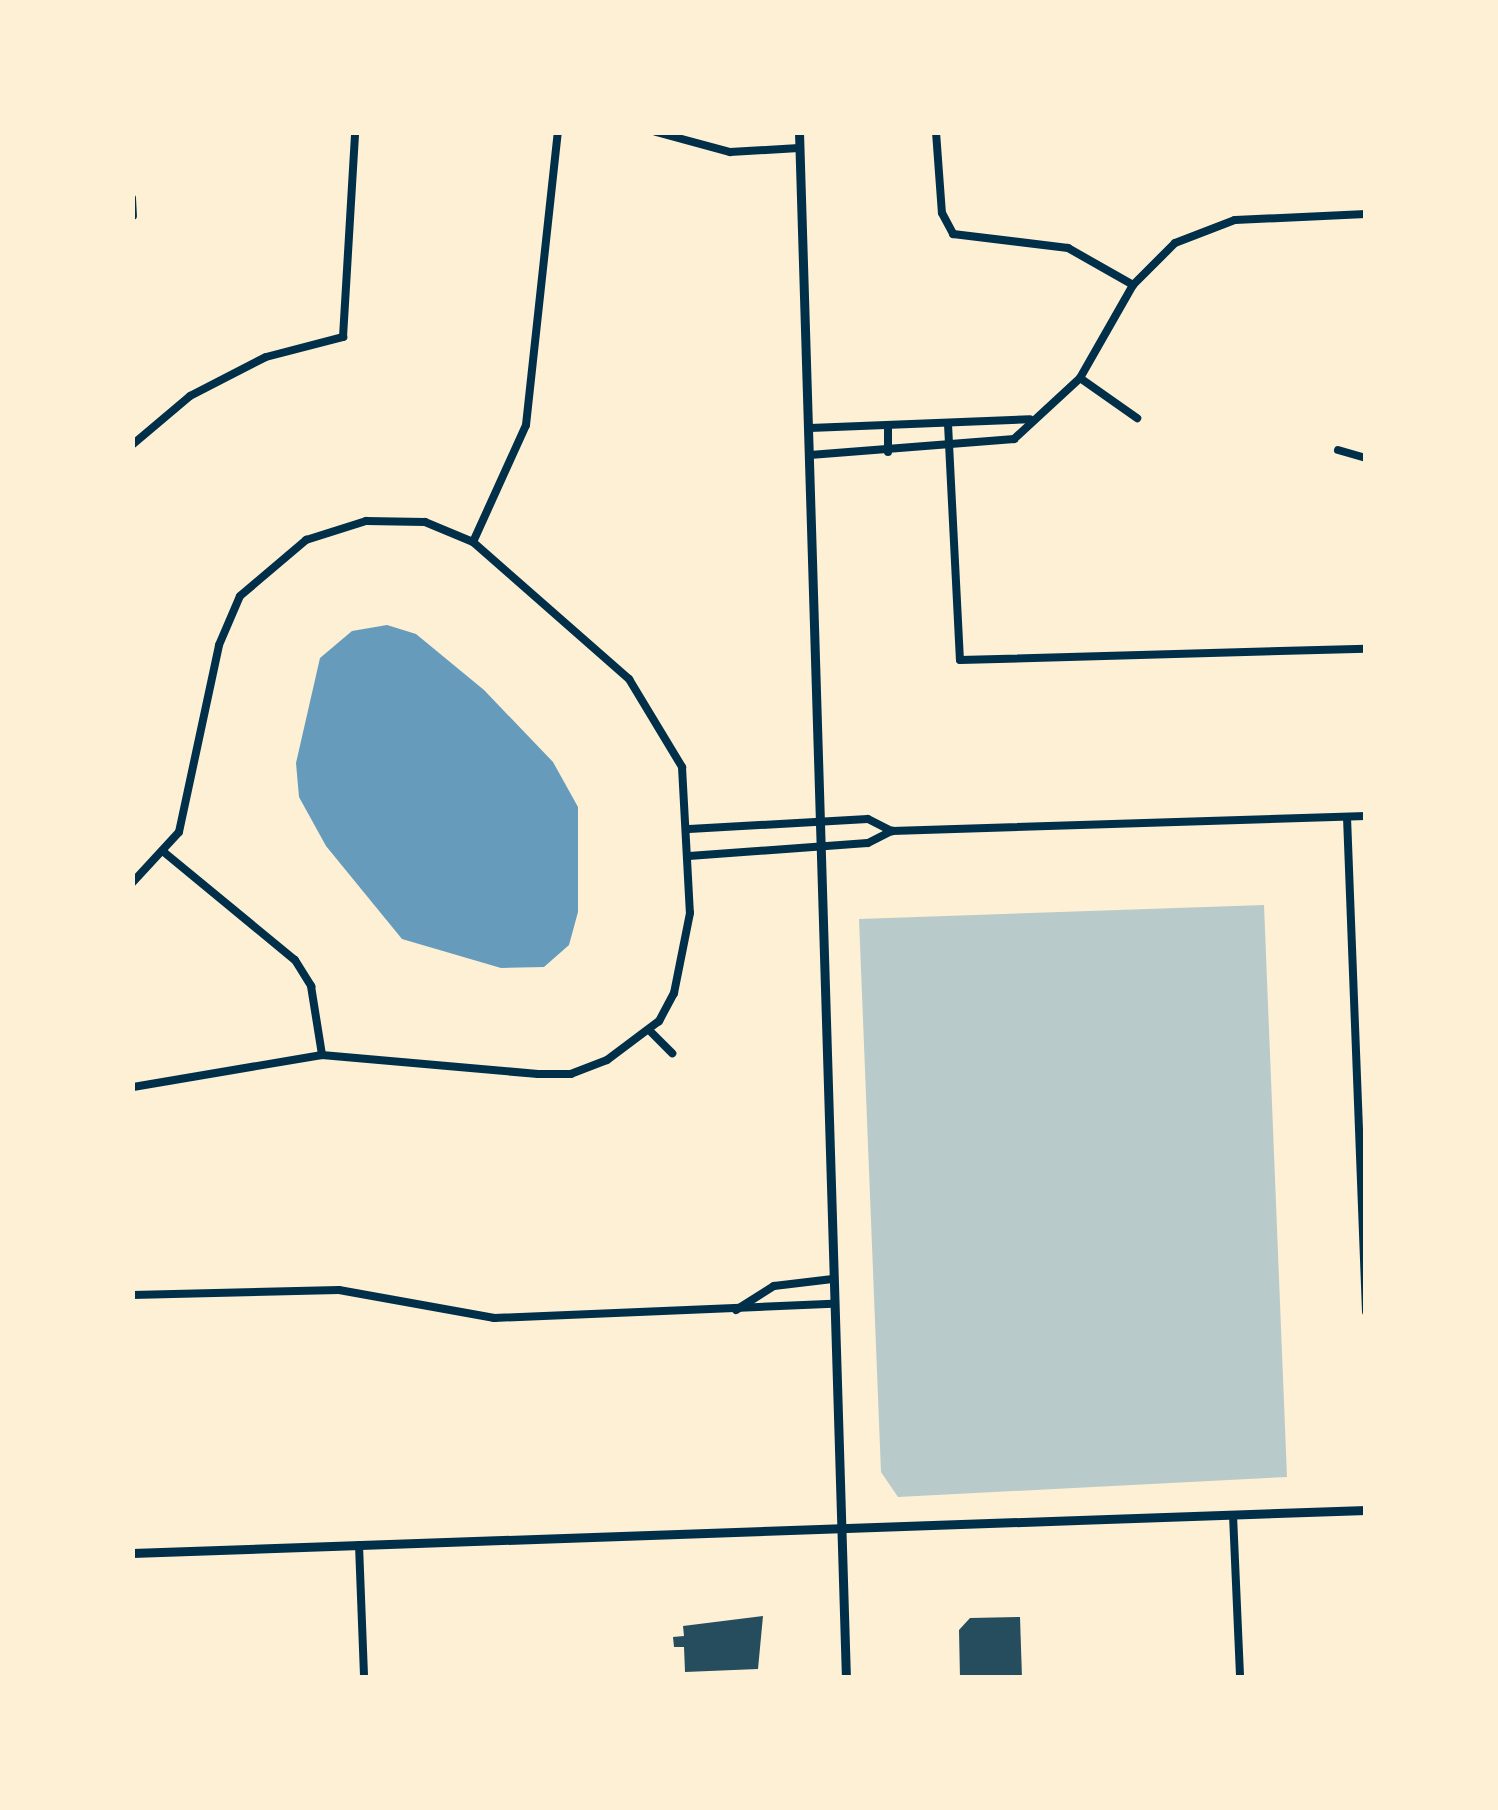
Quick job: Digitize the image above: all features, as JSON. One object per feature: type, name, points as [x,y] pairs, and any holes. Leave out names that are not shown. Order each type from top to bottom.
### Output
[{"type":"street","points":[[132,445],[190,396],[266,357],[343,337],[355,132]]},
{"type":"street","points":[[473,542],[526,425],[558,132]]},
{"type":"street","points":[[656,132],[730,152],[799,148]]},
{"type":"street","points":[[799,132],[846,1678]]},
{"type":"street","points":[[936,132],[942,213],[962,240],[1018,238],[1067,248],[1133,285]]},
{"type":"street","points":[[132,198],[133,216]]},
{"type":"street","points":[[810,455],[949,450],[1014,439],[1080,378],[1133,285],[1174,243],[1219,223],[1366,214]]},
{"type":"street","points":[[1080,378],[1138,418]]},
{"type":"street","points":[[810,428],[1032,419]]},
{"type":"street","points":[[948,424],[960,660],[1366,650]]},
{"type":"street","points":[[887,426],[887,452]]},
{"type":"street","points":[[1338,450],[1366,458]]},
{"type":"street","points":[[132,884],[165,853],[178,832],[219,645],[240,596],[306,540],[350,525],[425,522],[473,542],[629,680],[658,715],[682,767],[689,830],[682,958],[674,993],[649,1030],[571,1074],[322,1055],[132,1087]]},
{"type":"street","points":[[689,856],[868,843],[892,831],[1366,816]]},
{"type":"street","points":[[1347,817],[1366,1312]]},
{"type":"street","points":[[689,830],[868,819],[892,831]]},
{"type":"street","points":[[165,853],[295,960],[311,986],[322,1055]]},
{"type":"street","points":[[649,1030],[672,1053]]},
{"type":"street","points":[[736,1310],[752,1293],[833,1279]]},
{"type":"street","points":[[132,1295],[339,1290],[494,1318],[833,1304]]},
{"type":"street","points":[[132,1553],[1366,1510]]},
{"type":"street","points":[[1233,1515],[1240,1678]]},
{"type":"street","points":[[359,1545],[363,1678]]},
{"type":"shaded area","points":[[1264,905],[1287,1477],[898,1497],[881,1472],[859,919]]},
{"type":"water","points":[[387,625],[416,634],[484,690],[553,762],[578,807],[578,912],[569,945],[544,967],[501,968],[402,939],[326,846],[299,797],[296,763],[320,658],[352,631]]},
{"type":"building","points":[[763,1616],[758,1669],[685,1672],[684,1647],[674,1647],[673,1637],[684,1636],[683,1626]]},
{"type":"building","points":[[1020,1617],[1022,1678],[960,1678],[959,1630],[970,1618]]}]
